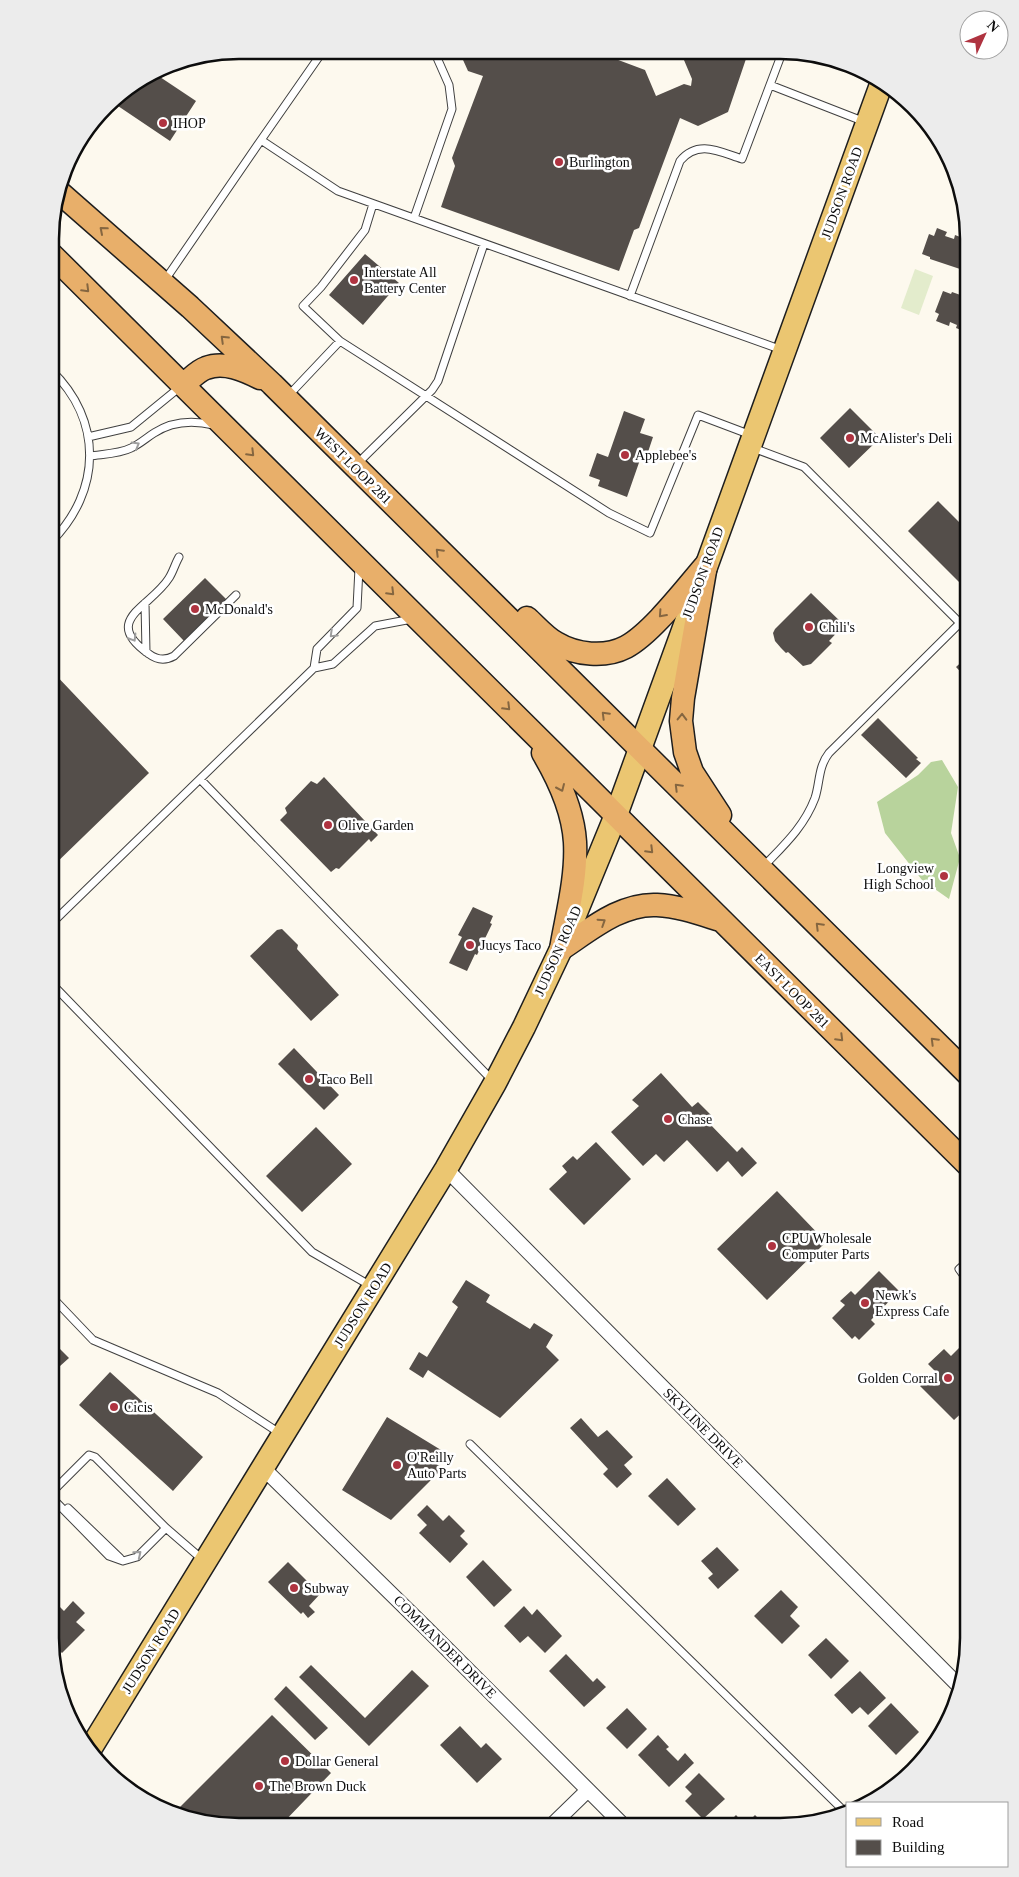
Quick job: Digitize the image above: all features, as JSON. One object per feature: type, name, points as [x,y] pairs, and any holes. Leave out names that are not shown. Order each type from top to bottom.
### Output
[{"type":"highway","name":"WEST LOOP 281","points":[[64,197],[163,283],[279,391],[640,749]]},
{"type":"highway","points":[[59,262],[616,815]]},
{"type":"highway","points":[[183,385],[206,368],[219,366],[237,368],[279,391]]},
{"type":"highway","points":[[466,578],[517,607],[556,643],[582,652],[604,653],[625,648],[642,636],[706,565]]},
{"type":"highway","points":[[706,565],[683,698],[681,721],[683,743],[688,761],[697,781],[753,861]]},
{"type":"highway","points":[[530,730],[558,780],[574,827],[575,858],[561,949]]},
{"type":"highway","points":[[640,749],[960,1066]]},
{"type":"highway","name":"EAST LOOP 281","points":[[616,815],[960,1156]]},
{"type":"highway","points":[[561,949],[608,918],[642,906],[669,906],[686,909],[720,920]]},
{"type":"main road","name":"JUDSON ROAD","points":[[93,1744],[446,1169],[496,1083],[561,949],[616,815],[880,89]]},
{"type":"street","name":"SKYLINE DRIVE","points":[[446,1169],[955,1682]]},
{"type":"street","name":"COMMANDER DRIVE","points":[[263,1468],[617,1818]]},
{"type":"street","points":[[559,1818],[588,1790]]},
{"type":"lane","points":[[163,283],[317,59]]},
{"type":"lane","points":[[414,218],[452,109],[449,85],[438,59]]},
{"type":"lane","points":[[630,296],[680,160],[693,150],[707,148],[742,159],[780,59]]},
{"type":"lane","points":[[770,85],[867,123]]},
{"type":"lane","points":[[261,140],[338,191],[785,351]]},
{"type":"lane","points":[[373,204],[365,230],[304,306],[340,341],[608,513],[650,533],[698,415],[804,467],[960,623],[829,754],[821,766],[815,797],[805,820],[796,832],[753,861]]},
{"type":"lane","points":[[354,467],[436,385],[484,244]]},
{"type":"lane","points":[[279,391],[340,341]]},
{"type":"lane","points":[[59,378],[67,386],[77,402],[88,437],[90,456],[86,485],[78,506],[66,526],[59,533]]},
{"type":"lane","points":[[88,437],[131,427],[183,385]]},
{"type":"lane","points":[[90,456],[126,450],[139,444],[160,429],[184,422],[203,423],[228,430]]},
{"type":"lane","points":[[178,557],[169,579],[129,619],[127,627],[130,638],[146,652],[164,660],[174,656],[236,595]]},
{"type":"lane","points":[[314,668],[317,649],[357,608],[359,560]]},
{"type":"lane","points":[[145,603],[146,652]]},
{"type":"lane","points":[[59,916],[314,668],[333,664],[375,626],[417,618]]},
{"type":"lane","points":[[200,779],[496,1083]]},
{"type":"lane","points":[[59,991],[312,1252],[374,1288]]},
{"type":"lane","points":[[59,1304],[93,1340],[218,1393],[284,1435]]},
{"type":"lane","points":[[470,1444],[841,1808]]},
{"type":"lane","points":[[59,1485],[88,1455],[95,1456],[166,1528],[205,1562]]},
{"type":"lane","points":[[59,1499],[123,1561],[137,1557],[166,1528]]},
{"type":"green space","points":[[915,269],[933,276],[919,315],[901,308]]},
{"type":"green space","name":"Longview High School","points":[[942,760],[958,787],[951,833],[960,858],[949,899],[922,880],[885,833],[877,802],[918,775],[931,762]]},
{"type":"building","name":"Burlington","points":[[463,59],[616,59],[645,70],[656,96],[684,84],[691,86],[692,79],[684,59],[746,59],[728,112],[698,126],[680,118],[639,228],[634,230],[619,271],[441,207],[455,166],[452,158],[483,76],[468,71]]},
{"type":"building","name":"IHOP","points":[[160,77],[196,101],[170,141],[118,106],[129,96]]},
{"type":"building","points":[[937,228],[947,232],[945,236],[954,239],[955,235],[960,237],[960,269],[930,259],[930,257],[922,254],[929,234],[934,236]]},
{"type":"building","points":[[365,254],[399,283],[363,325],[329,295]]},
{"type":"building","points":[[943,291],[960,295],[960,330],[956,328],[957,325],[950,322],[949,326],[936,321],[939,314],[935,312]]},
{"type":"building","name":"McAlister's Deli","points":[[850,408],[880,438],[849,468],[820,438]]},
{"type":"building","name":"Applebee's","points":[[624,411],[645,419],[640,433],[653,437],[647,455],[642,454],[627,497],[598,486],[600,480],[589,476],[597,453],[608,457]]},
{"type":"building","points":[[938,501],[960,523],[960,583],[908,531]]},
{"type":"building","name":"McDonald's","points":[[205,578],[227,600],[184,641],[163,619]]},
{"type":"building","name":"Chili's","points":[[811,593],[844,625],[829,641],[832,643],[811,664],[803,666],[781,648],[775,641],[773,633]]},
{"type":"building","points":[[960,663],[960,671],[956,667]]},
{"type":"building","points":[[59,678],[149,773],[59,860]]},
{"type":"building","points":[[878,718],[921,763],[906,778],[861,735]]},
{"type":"building","name":"Olive Garden","points":[[324,777],[378,835],[371,842],[369,839],[339,869],[336,868],[331,872],[280,820],[287,813],[285,808],[311,781],[317,784]]},
{"type":"building","name":"Jucys Taco","points":[[473,907],[493,916],[490,923],[492,924],[467,971],[449,963],[462,937],[458,935]]},
{"type":"building","points":[[282,929],[298,945],[297,949],[339,995],[311,1021],[250,956],[277,930]]},
{"type":"building","name":"Taco Bell","points":[[294,1048],[339,1095],[324,1110],[278,1064]]},
{"type":"building","name":"Chase","points":[[661,1073],[692,1107],[698,1102],[712,1116],[707,1121],[737,1152],[742,1147],[757,1163],[742,1177],[728,1161],[717,1172],[687,1140],[664,1162],[656,1154],[643,1166],[611,1132],[639,1106],[632,1100]]},
{"type":"building","points":[[316,1127],[352,1164],[302,1212],[266,1176]]},
{"type":"building","points":[[596,1142],[631,1179],[584,1225],[549,1189],[567,1172],[562,1166],[573,1156],[577,1160]]},
{"type":"building","name":"CPU Wholesale Computer Parts","points":[[777,1191],[826,1242],[767,1300],[717,1249]]},
{"type":"building","name":"Newk's Express Cafe","points":[[879,1271],[899,1291],[871,1320],[875,1324],[859,1340],[855,1336],[852,1339],[832,1318],[845,1305],[840,1301],[851,1291],[855,1295]]},
{"type":"building","points":[[466,1280],[490,1295],[486,1302],[530,1329],[534,1323],[553,1335],[546,1347],[559,1360],[500,1418],[428,1370],[423,1378],[409,1369],[419,1352],[427,1357],[458,1307],[452,1302]]},
{"type":"building","name":"Golden Corral","points":[[960,1347],[960,1414],[954,1420],[920,1386],[935,1371],[928,1364],[944,1349],[951,1356]]},
{"type":"building","points":[[59,1348],[69,1358],[59,1367]]},
{"type":"building","points":[[110,1372],[203,1457],[173,1491],[79,1405]]},
{"type":"building","name":"O'Reilly Auto Parts","points":[[387,1417],[441,1450],[433,1462],[443,1468],[391,1520],[342,1490]]},
{"type":"building","points":[[581,1418],[598,1437],[607,1430],[633,1457],[624,1465],[632,1474],[617,1488],[603,1474],[608,1469],[570,1428]]},
{"type":"building","points":[[667,1478],[696,1509],[678,1526],[648,1496]]},
{"type":"building","points":[[427,1505],[443,1521],[449,1515],[465,1531],[460,1536],[468,1544],[450,1563],[419,1533],[427,1525],[417,1515]]},
{"type":"building","points":[[717,1547],[739,1570],[718,1589],[708,1578],[713,1574],[701,1561]]},
{"type":"building","points":[[483,1560],[512,1590],[494,1607],[466,1577]]},
{"type":"building","name":"Subway","points":[[288,1562],[320,1594],[309,1606],[315,1612],[308,1618],[303,1612],[301,1614],[268,1582]]},
{"type":"building","points":[[781,1590],[798,1607],[790,1616],[800,1626],[782,1644],[754,1616]]},
{"type":"building","points":[[73,1601],[85,1613],[76,1622],[85,1630],[62,1653],[59,1650],[59,1606],[64,1611]]},
{"type":"building","points":[[524,1606],[532,1615],[537,1609],[562,1636],[545,1653],[528,1636],[520,1643],[504,1626]]},
{"type":"building","points":[[826,1638],[849,1661],[831,1679],[808,1655]]},
{"type":"building","points":[[566,1654],[593,1682],[597,1678],[606,1687],[584,1707],[549,1671]]},
{"type":"building","points":[[311,1665],[365,1718],[412,1670],[429,1686],[369,1746],[299,1677]]},
{"type":"building","points":[[860,1671],[886,1698],[868,1715],[860,1707],[852,1714],[834,1695]]},
{"type":"building","points":[[286,1686],[328,1728],[315,1740],[274,1699]]},
{"type":"building","points":[[891,1703],[919,1732],[896,1755],[868,1726]]},
{"type":"building","points":[[627,1708],[647,1729],[627,1749],[606,1728]]},
{"type":"building","points":[[272,1715],[331,1773],[288,1818],[227,1818],[204,1815],[179,1808]]},
{"type":"building","points":[[460,1726],[481,1748],[486,1743],[502,1759],[477,1783],[440,1745]]},
{"type":"building","points":[[658,1735],[669,1747],[666,1749],[678,1761],[685,1753],[694,1763],[669,1787],[638,1755]]},
{"type":"building","points":[[699,1773],[725,1799],[702,1818],[685,1801],[692,1794],[685,1787]]},
{"type":"place","name":"IHOP","points":[[163,123]]},
{"type":"place","name":"Burlington","points":[[559,162]]},
{"type":"place","name":"Interstate All Battery Center","points":[[354,280]]},
{"type":"place","name":"McAlister's Deli","points":[[850,438]]},
{"type":"place","name":"Applebee's","points":[[625,455]]},
{"type":"place","name":"McDonald's","points":[[195,609]]},
{"type":"place","name":"Chili's","points":[[809,627]]},
{"type":"place","name":"Olive Garden","points":[[328,825]]},
{"type":"place","name":"Longview High School","points":[[944,876]]},
{"type":"place","name":"Jucys Taco","points":[[470,945]]},
{"type":"place","name":"Taco Bell","points":[[309,1079]]},
{"type":"place","name":"Chase","points":[[668,1119]]},
{"type":"place","name":"CPU Wholesale Computer Parts","points":[[772,1246]]},
{"type":"place","name":"Newk's Express Cafe","points":[[865,1303]]},
{"type":"place","name":"Golden Corral","points":[[948,1378]]},
{"type":"place","name":"Cicis","points":[[114,1407]]},
{"type":"place","name":"O'Reilly Auto Parts","points":[[397,1465]]},
{"type":"place","name":"Subway","points":[[294,1588]]},
{"type":"place","name":"Dollar General","points":[[285,1761]]},
{"type":"place","name":"The Brown Duck","points":[[259,1786]]}]
